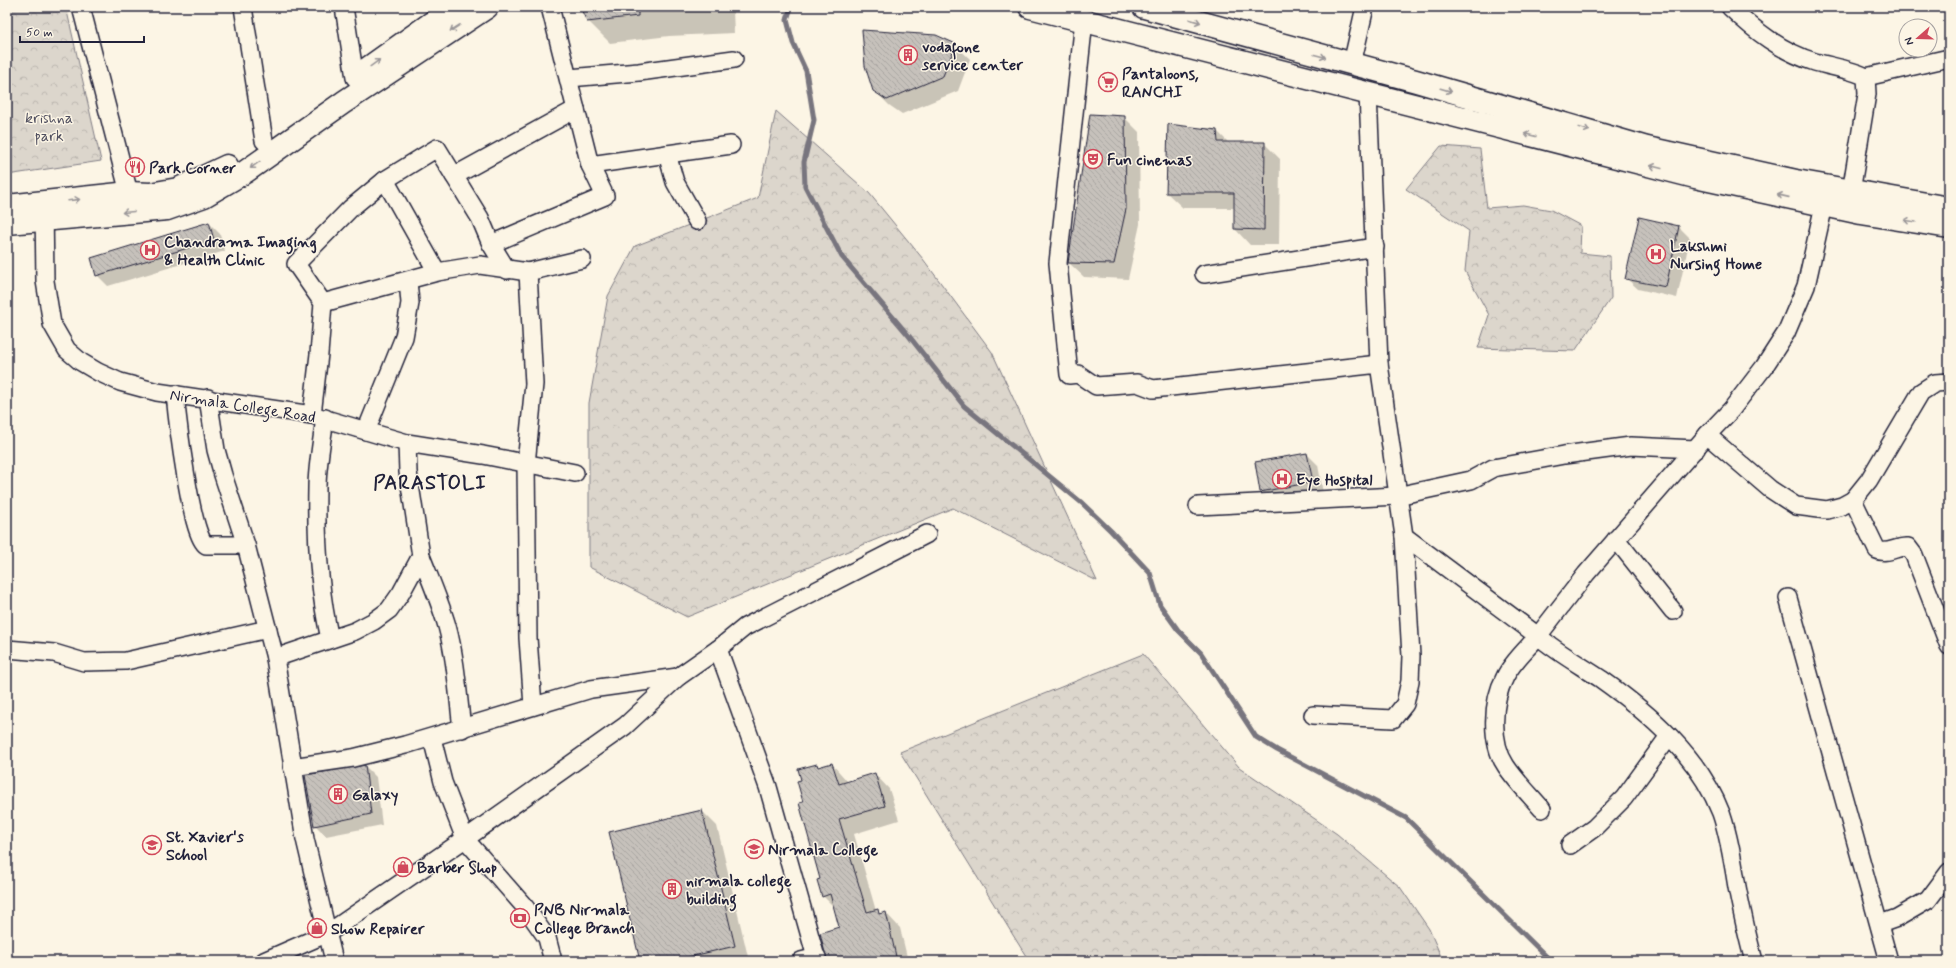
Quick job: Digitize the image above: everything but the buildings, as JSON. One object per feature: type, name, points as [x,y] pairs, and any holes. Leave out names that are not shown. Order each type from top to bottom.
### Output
[{"type":"main road","points":[[7,223],[44,211],[129,193],[150,194],[178,189],[234,162],[454,7]]},
{"type":"main road","points":[[7,206],[44,211],[167,209],[204,196],[246,172],[344,102],[487,7]]},
{"type":"main road","points":[[1030,7],[1631,161],[1861,213],[1949,227]]},
{"type":"main road","points":[[1144,7],[1352,64],[1647,148],[1851,192],[1949,208]]},
{"type":"street","points":[[81,7],[129,193]]},
{"type":"street","points":[[243,7],[264,141]]},
{"type":"street","points":[[344,7],[355,78]]},
{"type":"street","points":[[491,244],[605,196],[590,165],[550,7]]},
{"type":"street","points":[[1352,64],[1366,7]]},
{"type":"street","points":[[1730,7],[1766,37],[1788,52],[1814,62],[1866,77],[1949,58]]},
{"type":"street","points":[[1084,20],[1058,263],[1069,375],[1078,374],[1096,386],[1137,383],[1153,389],[1379,364]]},
{"type":"street","points":[[569,78],[640,72],[734,59]]},
{"type":"street","points":[[1851,192],[1867,94],[1866,77]]},
{"type":"street","points":[[1313,715],[1392,719],[1405,704],[1410,682],[1411,656],[1404,536],[1379,364],[1368,93]]},
{"type":"street","points":[[454,176],[576,109]]},
{"type":"street","points":[[590,165],[731,145]]},
{"type":"street","points":[[330,640],[325,619],[318,533],[317,487],[319,354],[323,303],[296,264],[351,208],[385,180],[437,148],[480,218],[491,244],[507,270]]},
{"type":"street","points":[[667,154],[675,182],[697,221]]},
{"type":"street","points":[[385,180],[438,272]]},
{"type":"street","points":[[1542,809],[1505,765],[1496,735],[1498,690],[1505,675],[1538,636],[1586,574],[1707,435],[1731,410],[1764,367],[1786,332],[1806,286],[1824,205]]},
{"type":"street","name":"Nirmala College Road","points":[[44,211],[45,282],[49,312],[58,337],[67,350],[92,369],[120,382],[140,388],[319,417],[407,443],[483,455],[575,473]]},
{"type":"street","points":[[1204,274],[1375,247]]},
{"type":"street","points":[[323,303],[438,272],[480,266],[528,272],[582,259]]},
{"type":"street","points":[[528,272],[534,384],[526,464],[528,638],[532,706]]},
{"type":"street","points":[[366,431],[404,337],[410,302],[408,281]]},
{"type":"street","points":[[1707,435],[1770,489],[1796,506],[1827,510],[1853,500],[1869,480],[1921,392],[1935,383],[1949,382]]},
{"type":"street","points":[[176,394],[180,441],[194,514],[201,541],[206,545],[246,545]]},
{"type":"street","points":[[208,398],[216,450],[246,545],[275,658],[305,839],[334,961]]},
{"type":"street","points":[[407,443],[411,494],[421,556],[441,604],[447,626],[452,648],[462,729]]},
{"type":"street","points":[[1198,506],[1397,496],[1471,480],[1493,468],[1564,455],[1631,446],[1696,449]]},
{"type":"street","points":[[1853,500],[1877,550],[1887,552],[1902,547],[1908,547],[1914,555],[1949,646]]},
{"type":"street","points":[[264,961],[328,933],[465,839],[624,726],[678,677],[718,649],[744,627],[927,534]]},
{"type":"street","points":[[1404,536],[1538,636],[1557,652],[1600,679],[1632,702],[1686,753],[1699,771],[1721,813],[1754,961]]},
{"type":"street","points":[[1616,539],[1673,611]]},
{"type":"street","points":[[275,658],[355,631],[381,617],[389,610],[421,556]]},
{"type":"street","points":[[1788,598],[1880,924],[1889,961]]},
{"type":"street","points":[[7,649],[54,653],[84,662],[126,661],[268,629]]},
{"type":"street","points":[[718,649],[768,787],[812,960]]},
{"type":"street","points":[[292,767],[353,758],[432,738],[591,689],[678,677]]},
{"type":"street","points":[[1570,845],[1594,828],[1624,798],[1669,736]]},
{"type":"street","points":[[432,738],[443,782],[465,839],[525,907],[547,938],[553,961]]},
{"type":"street","points":[[1880,924],[1897,918],[1928,900],[1949,872]]},
{"type":"green space","name":"krishna park","points":[[7,7],[66,7],[101,161],[7,175]]},
{"type":"green space","points":[[776,111],[869,193],[923,259],[992,352],[1097,581],[953,508],[687,617],[589,567],[589,403],[608,296],[635,246],[758,198]]},
{"type":"green space","points":[[1441,146],[1480,149],[1487,208],[1523,205],[1551,210],[1581,226],[1580,253],[1610,256],[1611,298],[1575,351],[1478,348],[1489,315],[1465,271],[1469,231],[1406,189]]},
{"type":"green space","points":[[1143,654],[1239,767],[1337,834],[1400,887],[1429,929],[1443,961],[1029,961],[900,752]]},
{"type":"waterway","points":[[791,7],[787,20],[793,43],[806,71],[814,120],[804,162],[805,186],[842,257],[909,336],[964,406],[1082,503],[1111,531],[1150,573],[1160,605],[1178,630],[1201,653],[1256,737],[1277,750],[1406,818],[1551,961]]},
{"type":"place","name":"vodafone service center","points":[[908,55]]},
{"type":"place","name":"Pantaloons, RANCHI","points":[[1108,82]]},
{"type":"place","name":"Fun cinemas","points":[[1093,159]]},
{"type":"place","name":"Park Corner","points":[[135,167]]},
{"type":"place","name":"Chandrama Imaging & Health Clinic","points":[[150,250]]},
{"type":"place","name":"Lakshmi Nursing Home","points":[[1656,254]]},
{"type":"place","name":"Eye Hospital","points":[[1282,479]]},
{"type":"place","name":"Galaxy","points":[[338,794]]},
{"type":"place","name":"St. Xavier's School","points":[[152,845]]},
{"type":"place","name":"Nirmala College","points":[[754,849]]},
{"type":"place","name":"Barber Shop","points":[[403,867]]},
{"type":"place","name":"nirmala college building","points":[[672,889]]},
{"type":"place","name":"PNB Nirmala College Branch","points":[[520,918]]},
{"type":"place","name":"Show Repairer","points":[[317,928]]},
{"type":"district","name":"PARASTOLI","points":[[430,482]]}]
